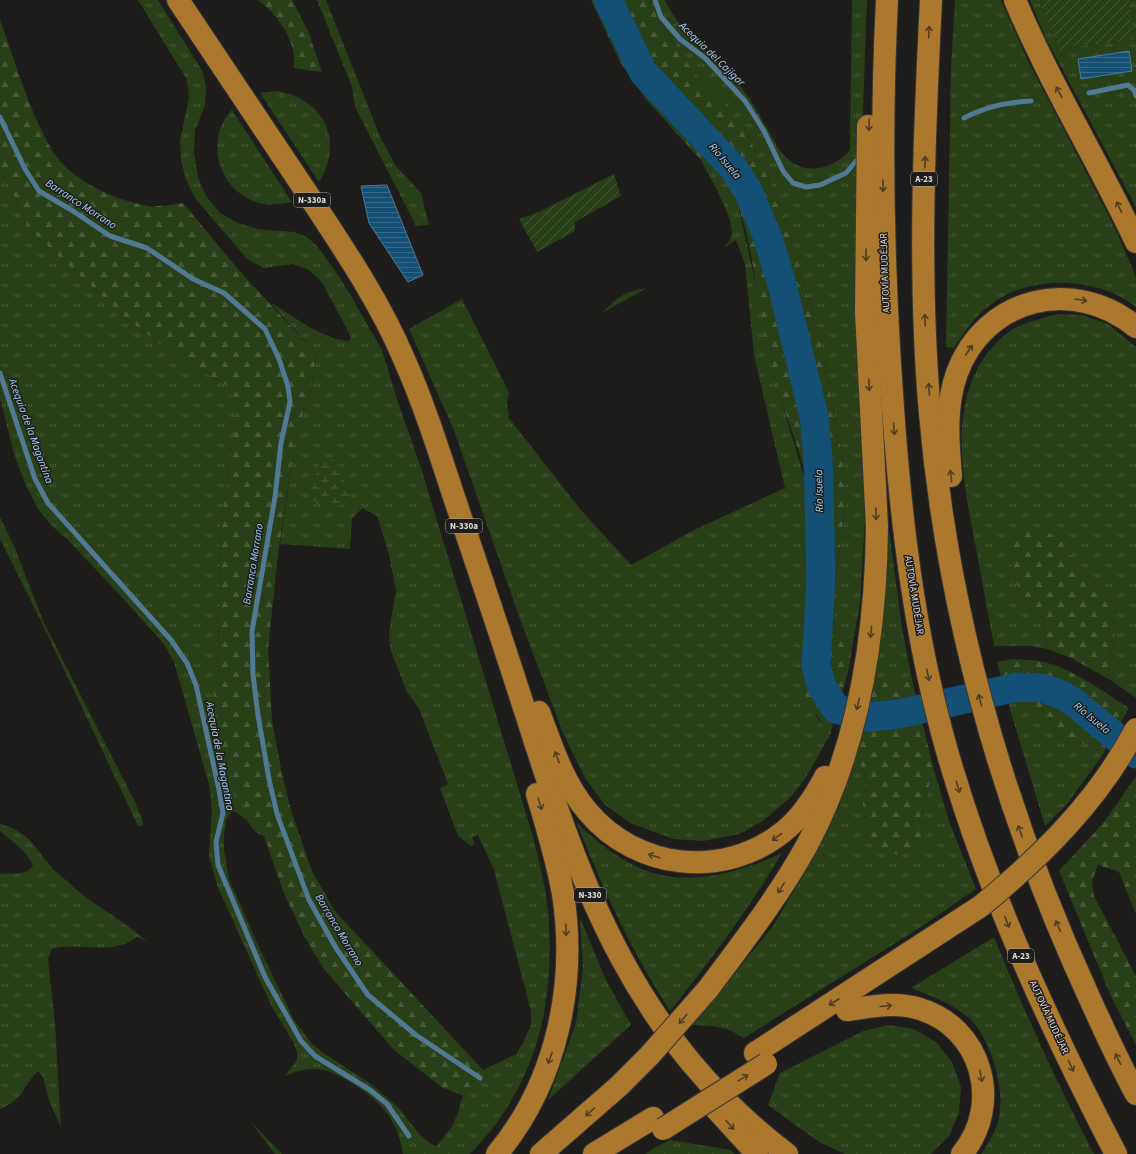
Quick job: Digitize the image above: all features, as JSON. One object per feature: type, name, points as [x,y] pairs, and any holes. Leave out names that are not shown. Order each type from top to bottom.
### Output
[{"type":"highway","name":"N-330a","points":[[178,0],[324,218],[386,321],[404,357],[425,412],[515,681]]},
{"type":"highway","name":"A-23","points":[[931,0],[924,210],[925,322],[934,448],[955,594],[962,628],[990,738],[1039,880],[1073,962],[1136,1094]]},
{"type":"highway","points":[[1015,0],[1048,70],[1136,242]]},
{"type":"highway","points":[[540,1154],[619,1086],[650,1055],[708,989],[751,932],[791,871],[820,818],[840,767],[859,700],[866,666],[874,597],[877,526],[867,319],[867,186],[871,41],[887,10]]},
{"type":"highway","name":"AUTOVÍA MUDÉJAR","points":[[887,10],[883,160],[889,352],[902,507],[920,637],[946,749],[976,839],[1020,953],[1082,1090],[1116,1154]]},
{"type":"highway","points":[[955,594],[966,577],[952,480],[949,412],[956,375],[972,344],[983,331],[1008,312],[1035,302],[1050,299],[1082,300],[1096,304],[1111,309],[1136,327]]},
{"type":"highway","name":"N-330","points":[[515,681],[578,866],[609,937],[642,996],[688,1059],[728,1102],[787,1154]]},
{"type":"highway","points":[[515,681],[537,706],[568,783],[587,811],[599,824],[618,840],[639,851],[660,858],[683,863],[714,862],[729,859],[758,849],[784,832],[795,821],[815,795],[825,776],[840,767]]},
{"type":"highway","points":[[594,1154],[658,1124],[760,1058],[981,906],[1041,854],[1074,820],[1108,776],[1136,729]]},
{"type":"highway","points":[[497,1154],[517,1126],[543,1077],[553,1050],[566,986],[568,953],[563,895],[550,837],[533,781],[538,752]]},
{"type":"highway","points":[[760,1058],[847,1010],[951,942],[981,906]]},
{"type":"highway","points":[[847,1010],[889,1005],[919,1008],[944,1020],[965,1040],[979,1065],[984,1093],[980,1121],[975,1134],[962,1154]]},
{"type":"highway","points":[[688,1059],[690,1081],[756,1154]]},
{"type":"highway","points":[[627,1152],[658,1124]]},
{"type":"green space","points":[[138,0],[158,0],[203,72],[206,88],[205,105],[195,130],[194,152],[198,177],[206,196],[220,213],[238,223],[258,229],[294,232],[307,237],[317,246],[341,279],[382,350],[422,471],[531,830],[539,860],[548,910],[550,944],[549,978],[545,1010],[537,1041],[526,1071],[512,1100],[493,1128],[470,1154],[403,1154],[398,1135],[389,1116],[377,1102],[360,1088],[341,1077],[319,1069],[304,1070],[285,1076],[297,1060],[297,1052],[293,1042],[271,1005],[217,885],[209,855],[212,811],[210,788],[174,662],[163,643],[68,540],[52,526],[38,509],[25,483],[14,454],[0,398],[0,173],[8,183],[29,229],[128,320],[170,351],[229,387],[238,406],[220,530],[218,678],[213,690],[215,715],[230,775],[240,783],[246,820],[236,812],[231,812],[226,821],[224,850],[229,879],[258,945],[294,1020],[312,1044],[323,1053],[371,1084],[397,1106],[421,1136],[436,1147],[451,1128],[458,1113],[463,1095],[483,1070],[516,1054],[531,1025],[531,1011],[494,870],[478,835],[472,837],[475,844],[471,846],[458,836],[440,788],[448,784],[419,709],[406,690],[390,648],[389,631],[396,590],[388,551],[377,516],[362,508],[352,519],[350,549],[280,544],[294,447],[314,375],[316,354],[270,302],[319,332],[339,340],[349,341],[351,337],[322,282],[309,270],[293,264],[264,268],[247,259],[195,198],[186,179],[181,161],[180,141],[189,97],[187,80]]},
{"type":"green space","points":[[257,0],[292,0],[308,31],[322,72],[294,68],[293,50],[288,35],[274,15]]},
{"type":"green space","points":[[317,0],[326,0],[381,139],[396,166],[421,193],[429,225],[416,226],[355,107],[352,87]]},
{"type":"green space","points":[[591,0],[650,0],[658,19],[694,73],[719,98],[746,131],[782,209],[820,338],[843,460],[846,500],[835,585],[833,632],[854,637],[848,672],[830,735],[807,697],[798,666],[799,645],[808,590],[813,537],[810,493],[801,459],[778,391],[767,351],[751,256],[740,210],[729,184],[710,158],[701,160],[648,102],[620,62]]},
{"type":"green space","points":[[650,0],[665,0],[672,13],[686,32],[696,43],[729,72],[753,104],[782,153],[798,166],[816,168],[826,167],[834,163],[850,150],[852,0],[867,0],[856,304],[866,503],[860,603],[854,637],[833,632],[835,585],[846,500],[843,460],[820,338],[782,209],[746,131],[719,98],[694,73],[658,19]]},
{"type":"green space","points":[[955,0],[1001,0],[1027,59],[1115,228],[1136,277],[1136,307],[1120,297],[1102,289],[1083,285],[1063,283],[1043,284],[1023,288],[1005,296],[989,306],[974,320],[954,348],[946,347],[951,66]]},
{"type":"green space","points":[[1030,0],[1039,0],[1061,55],[1071,47],[1134,40],[1129,0],[1136,0],[1136,207],[1046,39]]},
{"type":"green space","points":[[1039,0],[1129,0],[1134,40],[1071,47],[1061,55]]},
{"type":"green space","points":[[0,20],[36,119],[52,150],[60,161],[82,180],[95,188],[123,200],[150,206],[183,203],[237,268],[316,354],[314,375],[294,447],[278,554],[268,649],[272,720],[282,774],[290,807],[311,869],[334,910],[483,1070],[463,1095],[443,1088],[394,1050],[324,969],[304,936],[283,891],[264,836],[251,827],[248,821],[243,806],[240,783],[230,775],[215,715],[213,690],[218,678],[220,530],[238,406],[229,387],[170,351],[128,320],[29,229],[8,183],[0,173]]},
{"type":"green space","points":[[277,91],[294,96],[307,103],[318,113],[325,124],[329,138],[330,152],[326,167],[319,182],[260,93]]},
{"type":"green space","points":[[232,110],[292,202],[271,205],[259,203],[245,197],[234,188],[225,177],[217,150],[218,136],[223,122]]},
{"type":"green space","points":[[710,158],[730,186],[738,205],[759,298],[773,374],[807,486],[812,508],[814,538],[798,655],[816,716],[830,735],[806,777],[791,797],[764,820],[740,834],[703,841],[674,839],[632,824],[605,805],[585,778],[563,733],[520,619],[453,428],[409,329],[462,299],[509,392],[507,403],[509,418],[580,509],[631,565],[694,530],[785,488],[754,355],[745,264],[736,240],[725,247],[731,237],[731,226],[725,207],[701,160]]},
{"type":"green space","points":[[614,174],[621,196],[575,222],[575,231],[537,252],[519,219],[539,212]]},
{"type":"green space","points":[[647,288],[602,313],[613,302],[627,293]]},
{"type":"green space","points":[[1058,314],[1082,315],[1108,324],[1136,347],[1136,698],[1112,681],[1114,671],[1110,657],[1115,634],[1113,618],[1116,606],[1074,560],[1060,539],[1008,540],[1014,553],[1010,562],[1022,600],[1044,620],[1047,649],[1032,646],[994,646],[963,473],[963,422],[967,397],[975,374],[988,352],[1000,339],[1011,330],[1020,326]]},
{"type":"green space","points":[[326,458],[335,461],[340,467],[350,498],[348,503],[332,507],[322,505],[317,503],[310,494],[320,461]]},
{"type":"green space","points":[[0,517],[14,546],[44,623],[135,802],[142,819],[143,826],[138,826],[42,623],[0,539]]},
{"type":"green space","points":[[884,521],[888,522],[902,628],[912,680],[892,683],[873,681],[881,641],[885,588]]},
{"type":"green space","points":[[1020,527],[1040,530],[1060,539],[1074,560],[1116,606],[1113,618],[1115,634],[1110,657],[1114,671],[1112,681],[1071,658],[1047,649],[1044,620],[1022,600],[1010,562],[1014,553],[1008,540],[1010,531]]},
{"type":"green space","points":[[1012,659],[1032,660],[1061,668],[1092,684],[1129,708],[1102,756],[1093,745],[1064,741],[1047,715],[1037,706],[1020,700],[1007,699],[997,662]]},
{"type":"green space","points":[[912,680],[933,766],[927,796],[919,822],[923,844],[919,850],[892,855],[882,852],[867,830],[863,804],[866,776],[856,754],[873,681],[892,683]]},
{"type":"green space","points":[[1007,699],[1020,700],[1037,706],[1047,715],[1064,741],[1093,745],[1102,756],[1067,804],[1045,826]]},
{"type":"green space","points":[[856,754],[866,776],[863,804],[892,855],[919,850],[919,822],[927,796],[933,766],[949,821],[976,889],[924,925],[744,1038],[731,1031],[713,1026],[692,1025],[773,926],[811,862],[838,809]]},
{"type":"green space","points":[[1136,776],[1136,914],[1119,872],[1098,865],[1092,881],[1094,896],[1136,976],[1136,1045],[1111,996],[1059,871],[1105,821]]},
{"type":"green space","points":[[577,823],[614,854],[647,871],[666,876],[686,878],[706,877],[745,868],[782,853],[729,934],[670,1011],[630,942],[597,872]]},
{"type":"green space","points":[[0,824],[12,828],[29,839],[52,868],[61,876],[87,898],[128,926],[148,943],[138,937],[128,943],[115,947],[61,947],[52,949],[48,959],[55,1024],[61,1127],[49,1101],[43,1077],[38,1071],[15,1101],[0,1109],[0,874],[14,874],[27,871],[33,865],[23,850],[0,831]]},
{"type":"green space","points":[[580,918],[606,980],[631,1025],[548,1100],[576,1023],[583,968]]},
{"type":"green space","points":[[994,937],[1041,1047],[1094,1154],[981,1154],[996,1128],[1000,1110],[997,1074],[989,1049],[984,1038],[970,1019],[957,1009],[942,1001],[911,988]]},
{"type":"green space","points":[[888,1025],[914,1029],[936,1042],[952,1062],[961,1087],[959,1113],[949,1136],[931,1154],[845,1154],[819,1142],[768,1105],[780,1073],[863,1031]]},
{"type":"green space","points":[[250,1121],[282,1154],[275,1154]]},
{"type":"green space","points":[[670,1140],[731,1150],[734,1154],[646,1154],[650,1150]]},
{"type":"water","points":[[1129,51],[1132,71],[1081,79],[1078,59]]},
{"type":"water","points":[[387,185],[423,275],[408,282],[369,223],[361,186]]},
{"type":"waterway","name":"Río Isuela","points":[[608,0],[643,72],[734,169],[747,189],[767,235],[783,288],[814,417],[818,457],[821,577],[816,665],[821,685],[836,709],[871,717],[899,714],[1018,687],[1043,688],[1062,695],[1075,703],[1136,754]]},
{"type":"waterway","name":"Acequia del Cajigar","points":[[655,0],[661,17],[680,39],[705,58],[745,101],[764,131],[783,171],[793,183],[806,187],[820,185],[846,173],[856,161]]},
{"type":"waterway","name":"Acequia del Cajigar","points":[[1089,93],[1128,85],[1134,90],[1136,96]]},
{"type":"waterway","name":"Acequia del Cajigar","points":[[964,118],[996,106],[1031,101]]},
{"type":"waterway","name":"Barranco Morrano","points":[[0,117],[25,169],[39,191],[73,211],[110,236],[147,248],[193,279],[224,293],[265,329],[279,359],[288,386],[290,402],[281,443],[275,497],[252,631],[253,675],[258,715],[269,779],[277,814],[309,900],[336,948],[368,995],[416,1035],[480,1078]]},
{"type":"waterway","name":"Acequia de la Magantina","points":[[0,373],[35,479],[48,503],[171,640],[187,663],[196,685],[223,813],[216,842],[218,865],[265,977],[301,1041],[315,1056],[370,1090],[387,1104],[409,1136]]}]
